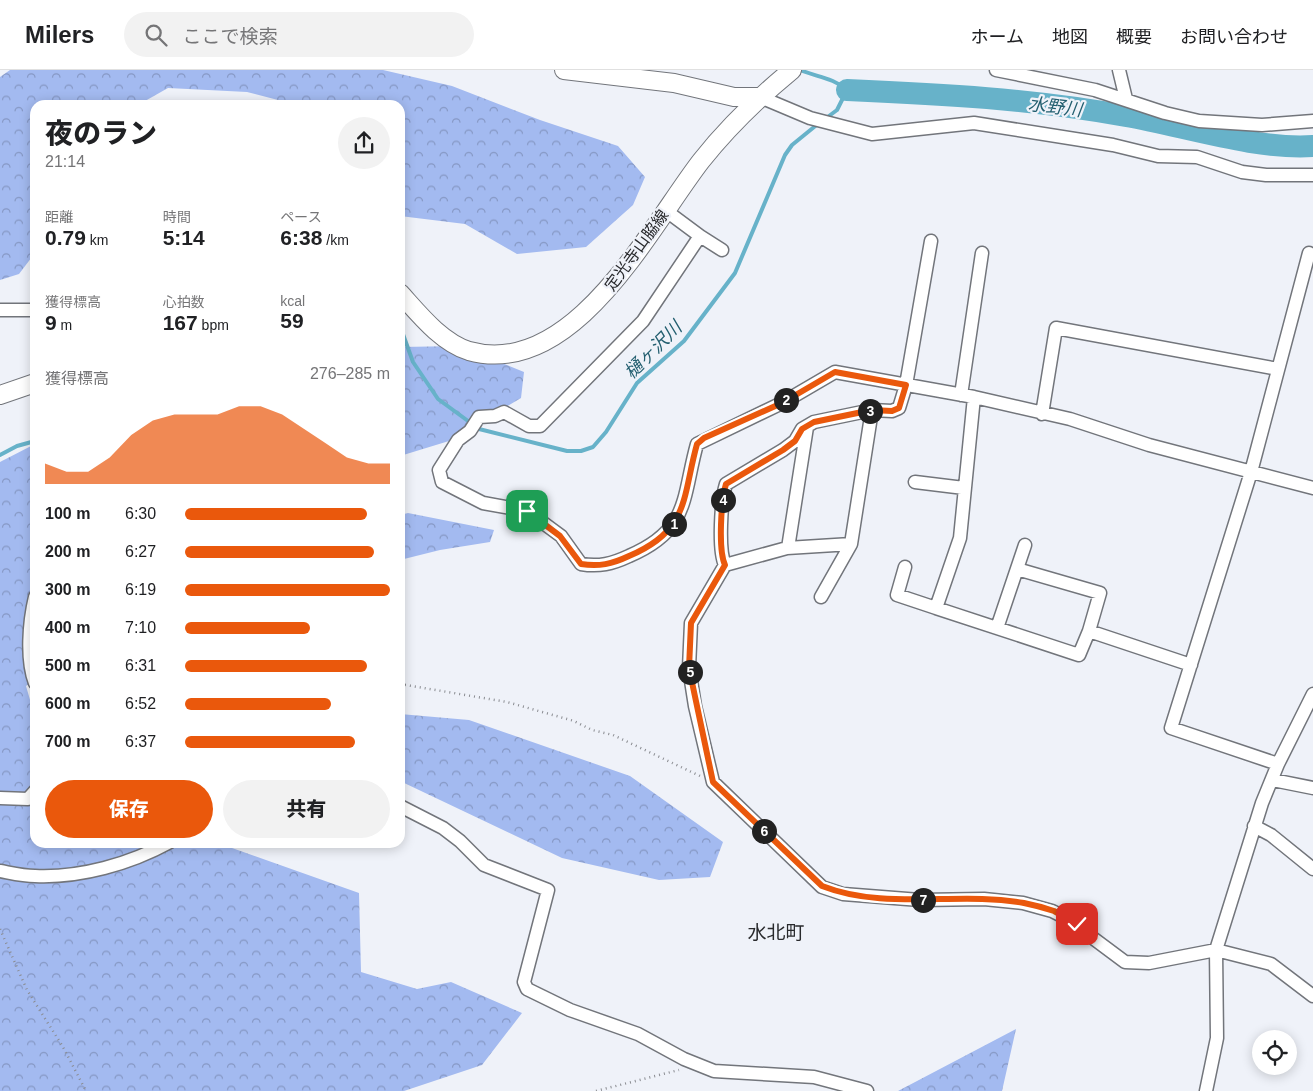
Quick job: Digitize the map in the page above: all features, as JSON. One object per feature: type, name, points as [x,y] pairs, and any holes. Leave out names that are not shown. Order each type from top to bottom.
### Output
[{"type":"main road","points":[[564,70],[674,83],[734,97],[760,97]]},
{"type":"main road","name":"定光寺山脇線","points":[[405,299],[424,320],[446,339],[469,350],[494,354],[514,352],[533,346],[556,335],[584,314],[612,286],[666,210],[737,118],[788,73]]},
{"type":"main road","points":[[0,395],[30,385]]},
{"type":"street","points":[[996,70],[1095,90],[1165,113],[1222,124],[1262,125],[1313,121]]},
{"type":"street","points":[[1119,70],[1126,99]]},
{"type":"street","points":[[760,97],[810,118],[872,134],[974,123],[1113,145],[1158,156],[1197,157],[1242,172],[1266,175],[1313,175]]},
{"type":"street","points":[[666,210],[722,250]]},
{"type":"street","points":[[700,236],[642,321],[540,426],[529,426],[504,412],[495,416],[479,417],[470,431],[458,440],[439,470],[442,482],[483,503],[527,511],[560,536],[581,564],[598,567],[635,554],[670,530],[685,498],[697,444],[704,438],[782,403],[835,372],[967,396],[1070,419],[1149,445],[1313,488]]},
{"type":"street","points":[[725,565],[723,560],[722,530],[723,494],[726,484],[783,450],[795,441],[802,429],[807,426],[837,416],[872,410],[892,411],[899,408],[906,385],[930,241]]},
{"type":"street","points":[[936,608],[960,538],[964,488],[967,396],[982,253]]},
{"type":"street","points":[[1278,764],[1171,728],[1251,472],[1309,253]]},
{"type":"street","points":[[0,310],[30,310]]},
{"type":"street","points":[[1042,414],[1056,328],[1278,369]]},
{"type":"street","points":[[821,597],[851,544],[872,410]]},
{"type":"street","points":[[788,548],[807,426]]},
{"type":"street","points":[[915,482],[964,488]]},
{"type":"street","points":[[851,544],[788,548],[725,565],[691,623],[689,668],[713,782],[822,886],[843,894],[920,900],[984,900],[1023,903],[1052,911],[1066,918],[1125,962],[1149,963],[1216,950],[1271,964],[1313,996]]},
{"type":"street","points":[[997,628],[1024,545]]},
{"type":"street","points":[[906,567],[897,595],[1079,654],[1089,631],[1100,593],[1017,569]]},
{"type":"street","points":[[1089,631],[1191,664]]},
{"type":"street","points":[[30,643],[30,662]]},
{"type":"street","points":[[1206,1091],[1217,1038],[1216,950],[1254,826],[1278,764],[1313,694]]},
{"type":"street","points":[[1272,780],[1313,788]]},
{"type":"street","points":[[0,798],[28,799],[30,797]]},
{"type":"street","points":[[405,809],[443,828],[460,841],[484,865],[548,890],[524,982],[526,989],[570,1010],[638,1034],[696,1065],[714,1071],[814,1078],[867,1091]]},
{"type":"street","points":[[1254,826],[1271,835],[1313,868]]},
{"type":"street","points":[[0,871],[33,876],[64,876],[109,866],[159,848]]},
{"type":"path","points":[[405,685],[507,702],[574,721],[592,730],[613,735],[713,782]]},
{"type":"path","points":[[0,929],[27,990],[63,1047],[86,1091]]},
{"type":"path","points":[[596,1091],[696,1065]]},
{"type":"green space","points":[[10,70],[383,70],[452,86],[540,120],[618,146],[645,177],[633,205],[586,247],[517,254],[465,224],[405,217],[405,100],[278,100],[247,92],[168,88],[147,100],[30,100],[30,260],[19,274],[0,280],[0,77]]},
{"type":"green space","points":[[460,346],[524,372],[521,398],[449,441],[405,454],[405,347]]},
{"type":"green space","points":[[30,447],[30,683],[26,686],[30,700],[30,848],[232,848],[359,893],[361,972],[417,989],[451,982],[522,1013],[482,1065],[404,1091],[0,1091],[0,462]]},
{"type":"green space","points":[[405,514],[494,530],[490,542],[440,550],[405,559]]},
{"type":"green space","points":[[405,714],[469,720],[630,776],[723,842],[710,877],[659,880],[562,858],[405,783]]},
{"type":"green space","points":[[1016,1029],[1002,1091],[898,1091]]},
{"type":"waterway","name":"水野川","points":[[800,70],[831,80],[847,90],[837,110],[825,119]]},
{"type":"waterway","name":"水野川","points":[[847,90],[1057,105],[1148,120],[1244,141],[1291,146],[1313,146]]},
{"type":"waterway","name":"樋ヶ沢川","points":[[405,340],[413,362],[438,399],[479,429],[567,451],[581,451],[593,447],[606,432],[637,383],[684,341],[735,273],[785,155],[792,145],[819,123]]},
{"type":"waterway","name":"樋ヶ沢川","points":[[0,455],[17,446],[30,442]]},
{"type":"district","name":"水北町","points":[[776,932]]},
{"type":"route","points":[[527,511],[560,536],[581,564],[598,567],[617,562],[635,554],[670,530],[680,514],[697,444],[704,438],[782,403],[835,372],[906,385],[903,402],[899,408],[892,411],[872,410],[814,422],[802,429],[795,441],[766,463],[726,484],[723,494],[722,530],[723,560],[725,565],[691,623],[689,668],[695,706],[713,782],[822,886],[843,894],[920,900],[984,900],[1023,903],[1052,911],[1077,924]]}]
